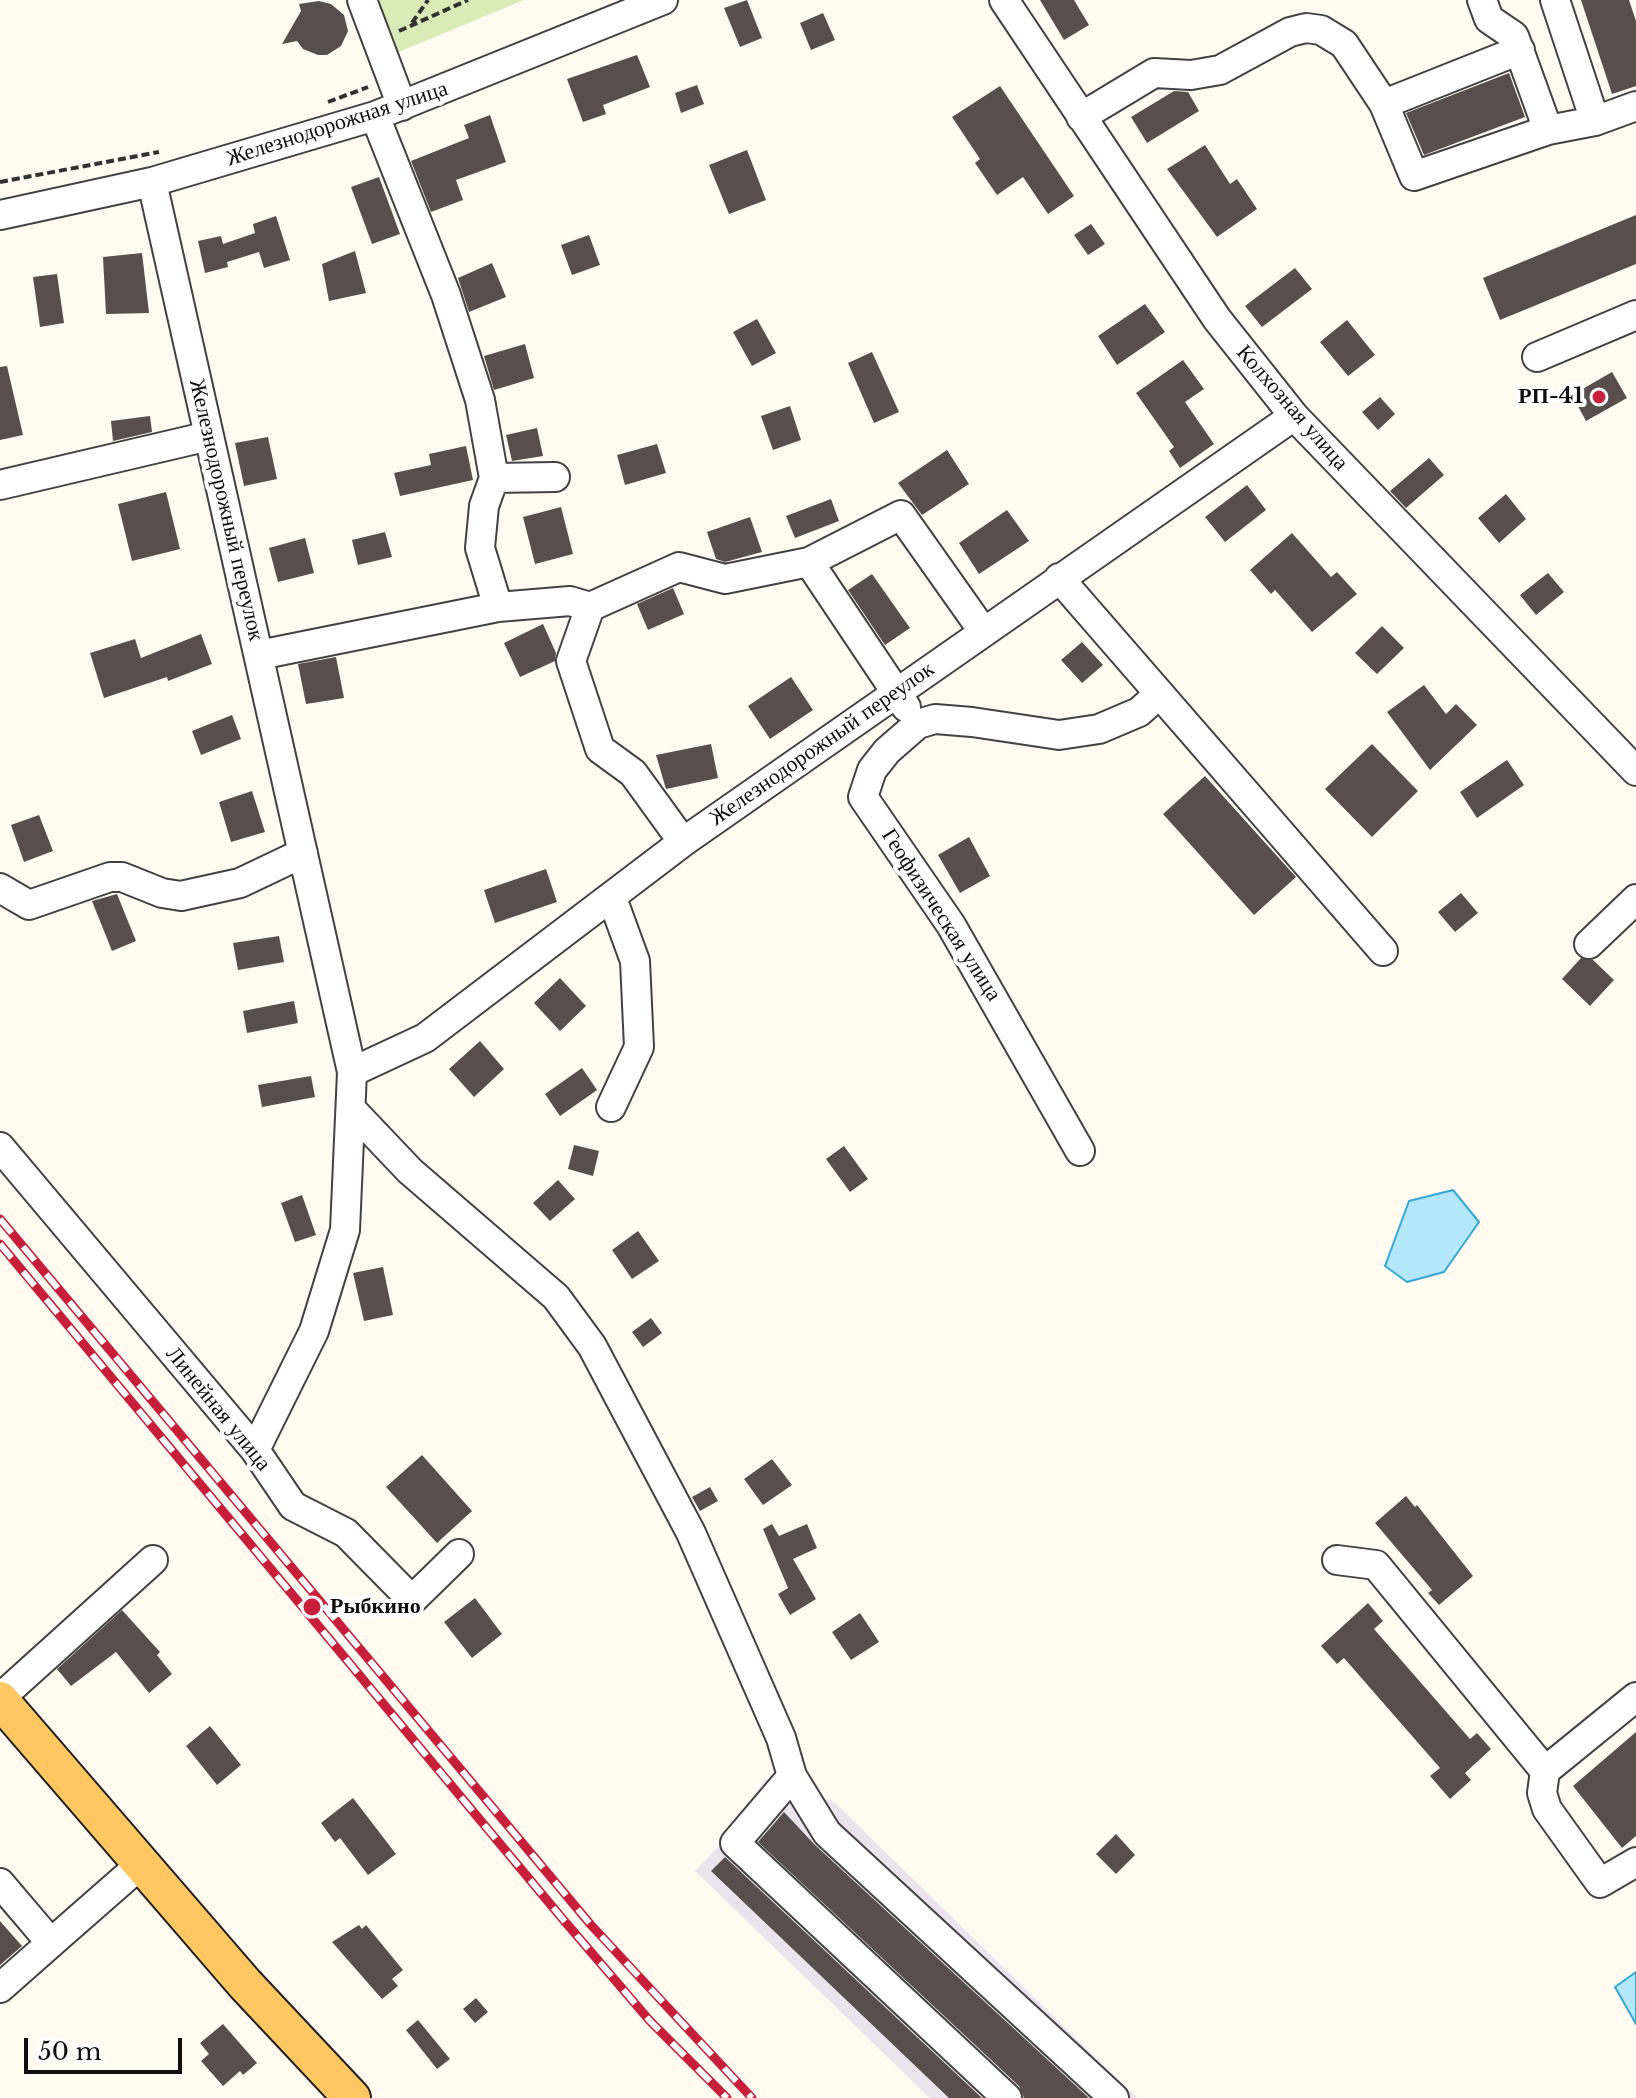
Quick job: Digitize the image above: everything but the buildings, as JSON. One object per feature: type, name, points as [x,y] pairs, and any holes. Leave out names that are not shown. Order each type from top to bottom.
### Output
[{"type":"main road","points":[[0,1699],[140,1865],[352,2098]]},
{"type":"street","points":[[362,0],[402,106]]},
{"type":"street","name":"Железнодорожная улица","points":[[0,215],[152,182],[375,116],[663,0]]},
{"type":"street","name":"Колхозная улица","points":[[1004,0],[1217,319],[1294,416],[1636,771]]},
{"type":"street","points":[[1482,0],[1489,19],[1514,36],[1548,130]]},
{"type":"street","points":[[1555,0],[1595,121]]},
{"type":"street","points":[[1081,117],[1154,73],[1202,74],[1220,70],[1290,32],[1306,28],[1321,30],[1344,44],[1384,104],[1414,176],[1548,130],[1595,121],[1636,106]]},
{"type":"street","points":[[1384,104],[1520,50]]},
{"type":"street","points":[[375,116],[446,295],[480,400],[494,478],[484,506],[480,548],[498,607]]},
{"type":"street","name":"Железнодорожный переулок","points":[[152,182],[352,1072],[345,1230],[314,1331],[255,1450]]},
{"type":"street","points":[[1537,357],[1636,315]]},
{"type":"street","name":"Железнодорожный переулок","points":[[352,1072],[425,1038],[683,842],[1294,416]]},
{"type":"street","points":[[0,485],[209,436]]},
{"type":"street","points":[[494,478],[555,477]]},
{"type":"street","points":[[259,655],[498,607],[570,601],[590,607],[679,567],[725,579],[809,562],[901,515],[983,631]]},
{"type":"street","points":[[809,562],[918,724],[935,719],[1059,735],[1099,729],[1139,712],[1158,695]]},
{"type":"street","points":[[1059,578],[1383,951]]},
{"type":"street","points":[[590,607],[571,661],[600,749],[633,773],[683,842]]},
{"type":"street","name":"Геофизическая улица","points":[[918,724],[887,751],[872,770],[863,797],[951,925],[1080,1151]]},
{"type":"street","points":[[0,888],[29,905],[110,877],[122,877],[162,893],[181,896],[240,883],[303,853]]},
{"type":"street","points":[[611,1107],[639,1047],[635,961],[612,898]]},
{"type":"street","points":[[1589,944],[1636,899]]},
{"type":"street","points":[[352,1110],[410,1171],[556,1297],[592,1346],[691,1533],[781,1738],[792,1776],[827,1833],[1114,2098]]},
{"type":"street","name":"Линейная улица","points":[[0,1147],[255,1450],[293,1506],[346,1533],[412,1600],[459,1554]]},
{"type":"street","points":[[0,1699],[153,1560]]},
{"type":"street","points":[[1337,1560],[1376,1565],[1545,1771]]},
{"type":"street","points":[[1636,1697],[1545,1771],[1542,1793],[1547,1809],[1600,1883],[1636,1862]]},
{"type":"street","points":[[792,1776],[735,1843],[1007,2098]]},
{"type":"street","points":[[0,1988],[140,1865]]},
{"type":"street","points":[[0,1883],[51,1943]]},
{"type":"path","points":[[411,25],[428,0]]},
{"type":"path","points":[[400,30],[468,0]]},
{"type":"path","points":[[326,103],[368,87],[386,68]]},
{"type":"path","points":[[0,182],[168,151]]},
{"type":"shaded area","points":[[765,1779],[834,1802],[1137,2098],[930,2098],[695,1871],[728,1837]]},
{"type":"green space","points":[[377,0],[524,0],[396,53]]},
{"type":"water","points":[[1453,1190],[1479,1222],[1444,1272],[1407,1282],[1385,1266],[1409,1201]]},
{"type":"water","points":[[1636,1972],[1636,2024],[1615,1987]]},
{"type":"railway","points":[[0,1219],[591,1925],[752,2098]]},
{"type":"railway","points":[[0,1244],[561,1917],[650,2021],[727,2098]]},
{"type":"place","name":"РП-41","points":[[1599,397]]},
{"type":"place","name":"Рыбкино","points":[[312,1607]]}]
